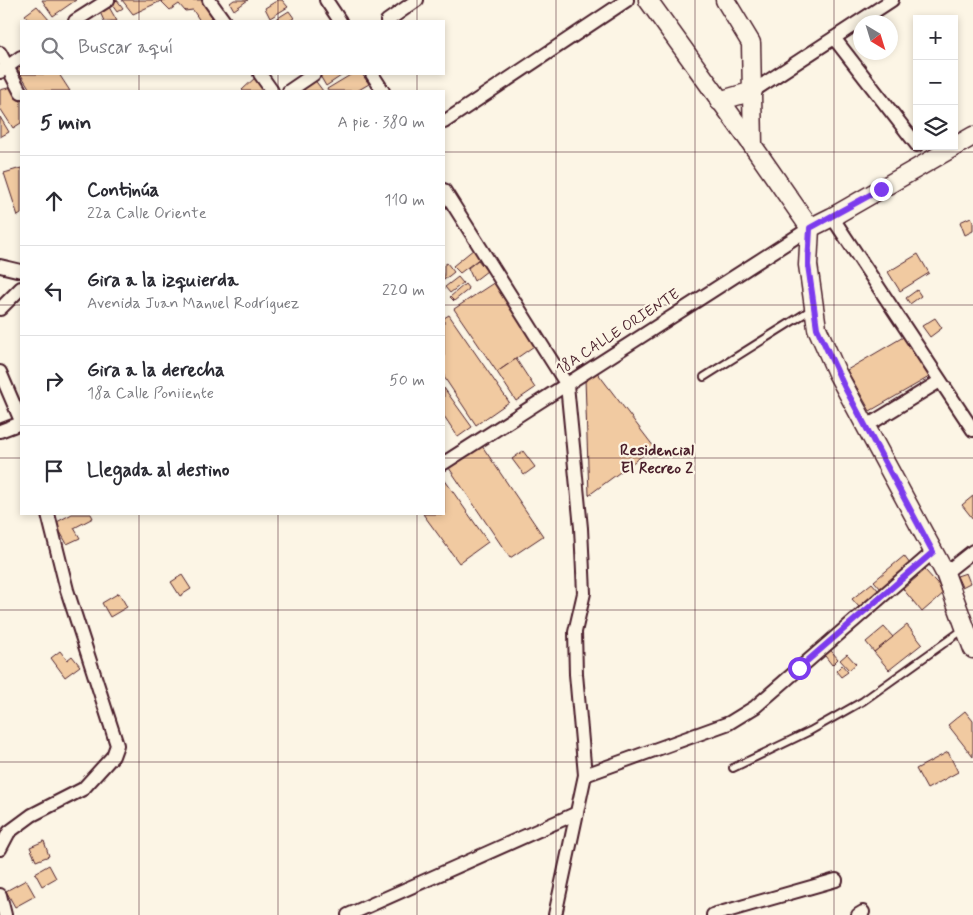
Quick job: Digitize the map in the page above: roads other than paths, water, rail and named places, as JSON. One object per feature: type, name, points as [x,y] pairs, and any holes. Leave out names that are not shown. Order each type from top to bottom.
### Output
[{"type":"street","points":[[78,20],[108,0]]},
{"type":"street","points":[[209,0],[223,20]]},
{"type":"street","points":[[326,0],[339,20]]},
{"type":"street","points":[[388,20],[417,0]]},
{"type":"street","points":[[445,121],[627,0]]},
{"type":"street","points":[[648,0],[810,228],[808,265],[817,328],[837,373],[944,573],[973,649]]},
{"type":"street","points":[[725,0],[751,43],[753,146]]},
{"type":"street","points":[[719,100],[753,92],[892,0]]},
{"type":"street","points":[[834,38],[913,141]]},
{"type":"street","points":[[0,53],[4,69],[20,92]]},
{"type":"street","points":[[4,69],[20,58]]},
{"type":"street","points":[[261,75],[271,90]]},
{"type":"street","points":[[290,90],[313,75]]},
{"type":"street","points":[[373,75],[382,90]]},
{"type":"street","points":[[810,228],[973,136]]},
{"type":"street","points":[[920,150],[929,162]]},
{"type":"street","points":[[445,192],[567,385],[581,528],[584,593],[575,632],[576,674],[585,774],[555,915]]},
{"type":"street","points":[[832,217],[973,430]]},
{"type":"street","name":"18A CALLE ORIENTE","points":[[445,462],[810,228]]},
{"type":"street","points":[[0,266],[20,271]]},
{"type":"street","points":[[0,309],[20,289]]},
{"type":"street","points":[[0,372],[20,420]]},
{"type":"street","points":[[865,426],[940,381]]},
{"type":"street","points":[[0,431],[20,422]]},
{"type":"street","points":[[0,849],[9,832],[32,814],[83,789],[113,756],[118,745],[68,590],[48,515]]},
{"type":"street","points":[[944,573],[973,551]]},
{"type":"street","points":[[585,774],[729,723],[755,706],[933,552]]},
{"type":"street","points":[[348,915],[577,813]]},
{"type":"street","points":[[713,915],[751,910],[836,880]]},
{"type":"street","points":[[0,895],[5,915]]},
{"type":"lane","points":[[704,377],[813,309]]},
{"type":"lane","points":[[733,768],[810,731],[863,701],[965,628]]},
{"type":"district","name":"Residencial El Recreo 2","points":[[657,459]]}]
